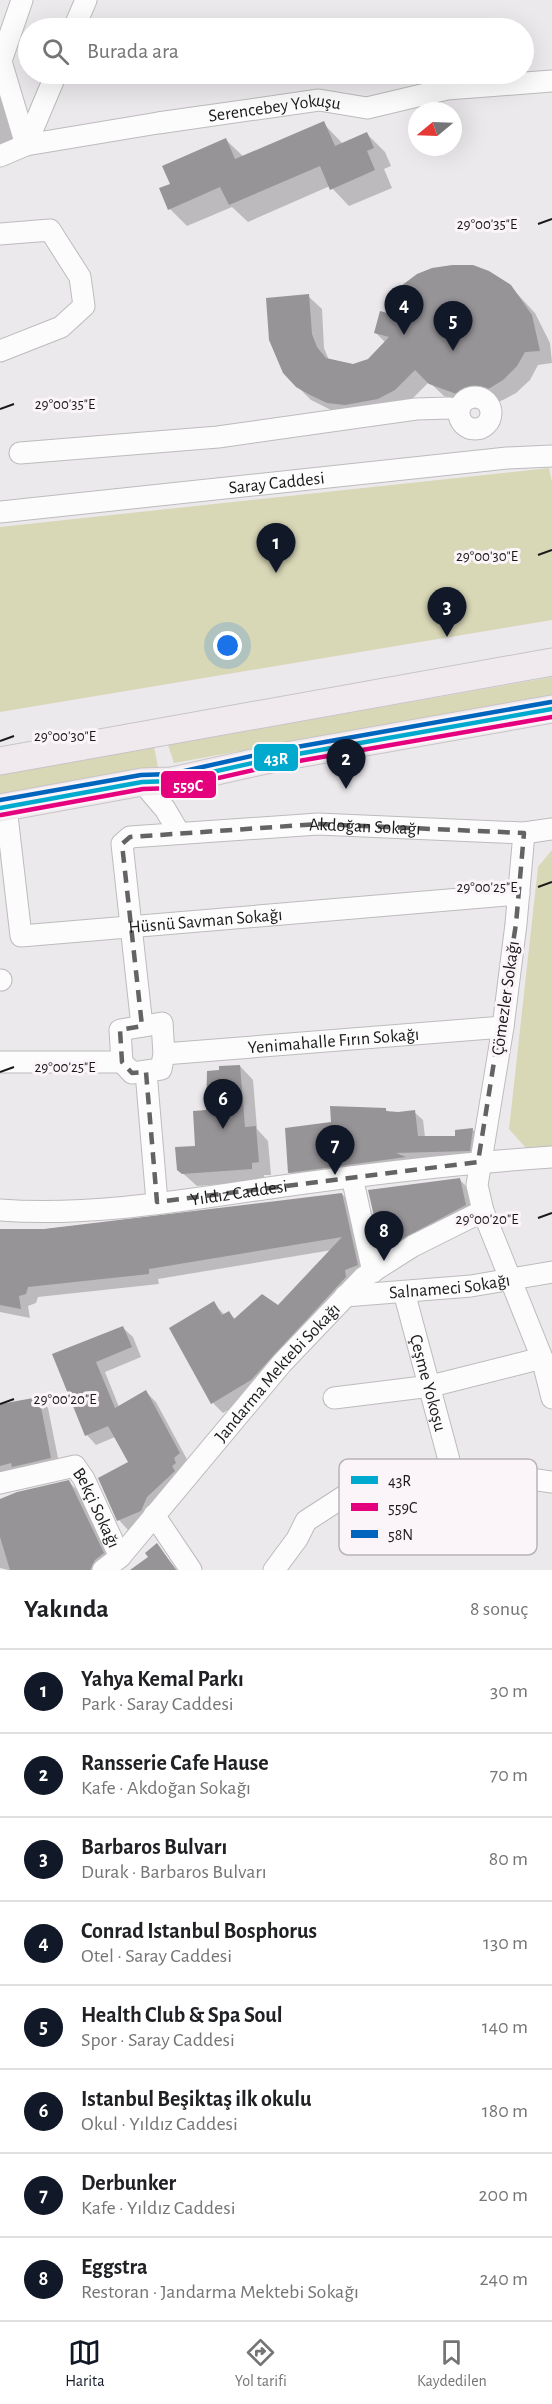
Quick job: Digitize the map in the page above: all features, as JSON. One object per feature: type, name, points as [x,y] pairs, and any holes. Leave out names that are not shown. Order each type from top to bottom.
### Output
[{"type":"main road","points":[[0,762],[552,662]]},
{"type":"main road","points":[[3,807],[142,782],[172,781],[275,758],[552,709]]},
{"type":"street","points":[[22,0],[1,58],[26,145]]},
{"type":"street","points":[[78,18],[86,0]]},
{"type":"street","name":"Serencebey Yokuşu","points":[[534,82],[552,81]]},
{"type":"street","points":[[26,145],[52,84]]},
{"type":"street","name":"Serencebey Yokuşu","points":[[0,156],[26,145],[320,100],[367,108],[447,89],[513,84]]},
{"type":"street","points":[[0,234],[50,230],[80,277],[84,306],[61,327],[0,351]]},
{"type":"street","points":[[20,453],[218,437],[416,409],[458,410],[468,398],[484,400],[491,409],[490,420],[478,430],[483,461]]},
{"type":"street","name":"Saray Caddesi","points":[[0,512],[483,461],[552,456]]},
{"type":"street","points":[[142,782],[165,809],[178,831]]},
{"type":"street","name":"Hüsnü Savman Sokağı","points":[[3,807],[21,936],[519,894]]},
{"type":"street","name":"Akdoğan Sokağı","points":[[130,927],[122,844],[130,837],[178,831],[318,824],[524,833],[552,829]]},
{"type":"street","name":"Çömezler Sokağı","points":[[524,833],[503,1027],[478,1162],[477,1185],[483,1211],[542,1358],[551,1391]]},
{"type":"street","points":[[130,927],[142,1026]]},
{"type":"street","points":[[162,1023],[164,1054],[161,1069],[132,1073],[122,1062],[120,1030],[162,1023]]},
{"type":"street","name":"Yenimahalle Fırın Sokağı","points":[[164,1054],[503,1027]]},
{"type":"street","points":[[0,1062],[122,1062]]},
{"type":"street","points":[[146,1072],[158,1202]]},
{"type":"street","name":"Yıldız Caddesi","points":[[0,1210],[36,1213],[158,1202],[478,1162],[552,1157]]},
{"type":"street","points":[[352,1177],[373,1272]]},
{"type":"street","name":"Jandarma Mektebi Sokağı","points":[[103,1570],[120,1557],[282,1363],[345,1296],[373,1272],[413,1246],[483,1211]]},
{"type":"street","name":"Salnameci Sokağı","points":[[345,1296],[404,1292],[552,1272]]},
{"type":"street","name":"Çeşme Yokoşu","points":[[404,1292],[449,1459]]},
{"type":"street","points":[[334,1398],[431,1386],[542,1358]]},
{"type":"street","name":"Bekçi Sokağı","points":[[0,1483],[75,1466],[84,1479],[120,1557]]},
{"type":"street","points":[[537,1480],[552,1482]]},
{"type":"street","points":[[274,1570],[297,1539],[306,1521],[339,1500]]},
{"type":"street","points":[[154,1515],[191,1570]]},
{"type":"highlighted area","points":[[318,824],[524,833],[516,924],[478,1162],[157,1202],[146,1072],[132,1073],[122,1062],[120,1030],[142,1026],[122,844],[130,837]]},
{"type":"green space","points":[[549,468],[552,482],[552,620],[0,712],[0,527]]},
{"type":"green space","points":[[552,677],[552,695],[174,763],[168,745]]},
{"type":"green space","points":[[154,747],[158,767],[0,794],[0,774]]},
{"type":"green space","points":[[552,850],[552,1148],[526,1148],[509,1129],[538,867]]},
{"type":"building","points":[[324,121],[335,146],[367,132],[374,148],[367,151],[375,170],[330,190],[320,166],[229,205],[220,187],[168,210],[159,188],[170,184],[162,166],[226,138],[235,159]]},
{"type":"building","points":[[473,265],[489,271],[511,285],[532,315],[540,351],[525,352],[517,366],[503,380],[490,388],[462,396],[429,384],[415,370],[395,390],[378,399],[345,405],[327,403],[310,395],[296,387],[283,373],[269,340],[266,298],[309,294],[312,334],[317,347],[326,358],[353,364],[368,359],[389,337],[374,333],[380,311],[387,313],[393,297],[401,286],[417,274],[432,268]]},
{"type":"building","points":[[240,1065],[245,1127],[256,1126],[259,1162],[252,1163],[252,1169],[182,1174],[177,1170],[175,1147],[195,1146],[193,1111],[206,1110],[207,1071],[219,1070],[219,1066]]},
{"type":"building","points":[[330,1106],[386,1108],[386,1111],[398,1112],[415,1110],[418,1136],[455,1136],[455,1130],[473,1128],[470,1151],[396,1153],[406,1157],[288,1173],[285,1128],[331,1122]]},
{"type":"building","points":[[460,1178],[466,1205],[394,1243],[391,1222],[376,1225],[368,1190]]},
{"type":"building","points":[[342,1193],[358,1265],[345,1270],[346,1277],[251,1380],[211,1404],[169,1328],[214,1301],[222,1315],[229,1311],[234,1319],[262,1294],[278,1305],[342,1237],[149,1269],[149,1274],[28,1287],[26,1294],[19,1296],[21,1309],[0,1305],[0,1229],[44,1229]]},
{"type":"building","points":[[123,1326],[132,1347],[96,1362],[115,1408],[146,1390],[180,1453],[174,1458],[176,1463],[172,1466],[175,1471],[147,1497],[141,1511],[117,1521],[98,1478],[128,1462],[108,1426],[85,1436],[52,1354]]},
{"type":"building","points":[[39,1397],[51,1458],[12,1467],[11,1463],[0,1466],[0,1404]]},
{"type":"building","points":[[69,1480],[104,1553],[95,1560],[90,1570],[10,1570],[0,1537],[0,1499],[17,1492]]},
{"type":"building","points":[[157,1543],[176,1570],[130,1570],[148,1557],[145,1553]]},
{"type":"transit line","name":"58N","points":[[0,800],[141,775],[171,774],[274,751],[551,702]]},
{"type":"transit line","name":"43R","points":[[0,808],[142,782],[172,781],[275,758],[552,709]]},
{"type":"transit line","name":"559C","points":[[1,815],[143,789],[174,788],[276,765],[552,717]]},
{"type":"place","name":"Conrad Istanbul Bosphorus","points":[[404,335]]},
{"type":"place","name":"Health Club & Spa Soul","points":[[453,351]]},
{"type":"place","name":"Yahya Kemal Parkı","points":[[276,573]]},
{"type":"place","name":"Barbaros Bulvarı","points":[[447,637]]},
{"type":"place","name":"Ransserie Cafe Hause","points":[[346,789]]},
{"type":"place","name":"Istanbul Beşiktaş ilk okulu","points":[[223,1129]]},
{"type":"place","name":"Derbunker","points":[[335,1175]]},
{"type":"place","name":"Eggstra","points":[[384,1261]]}]
